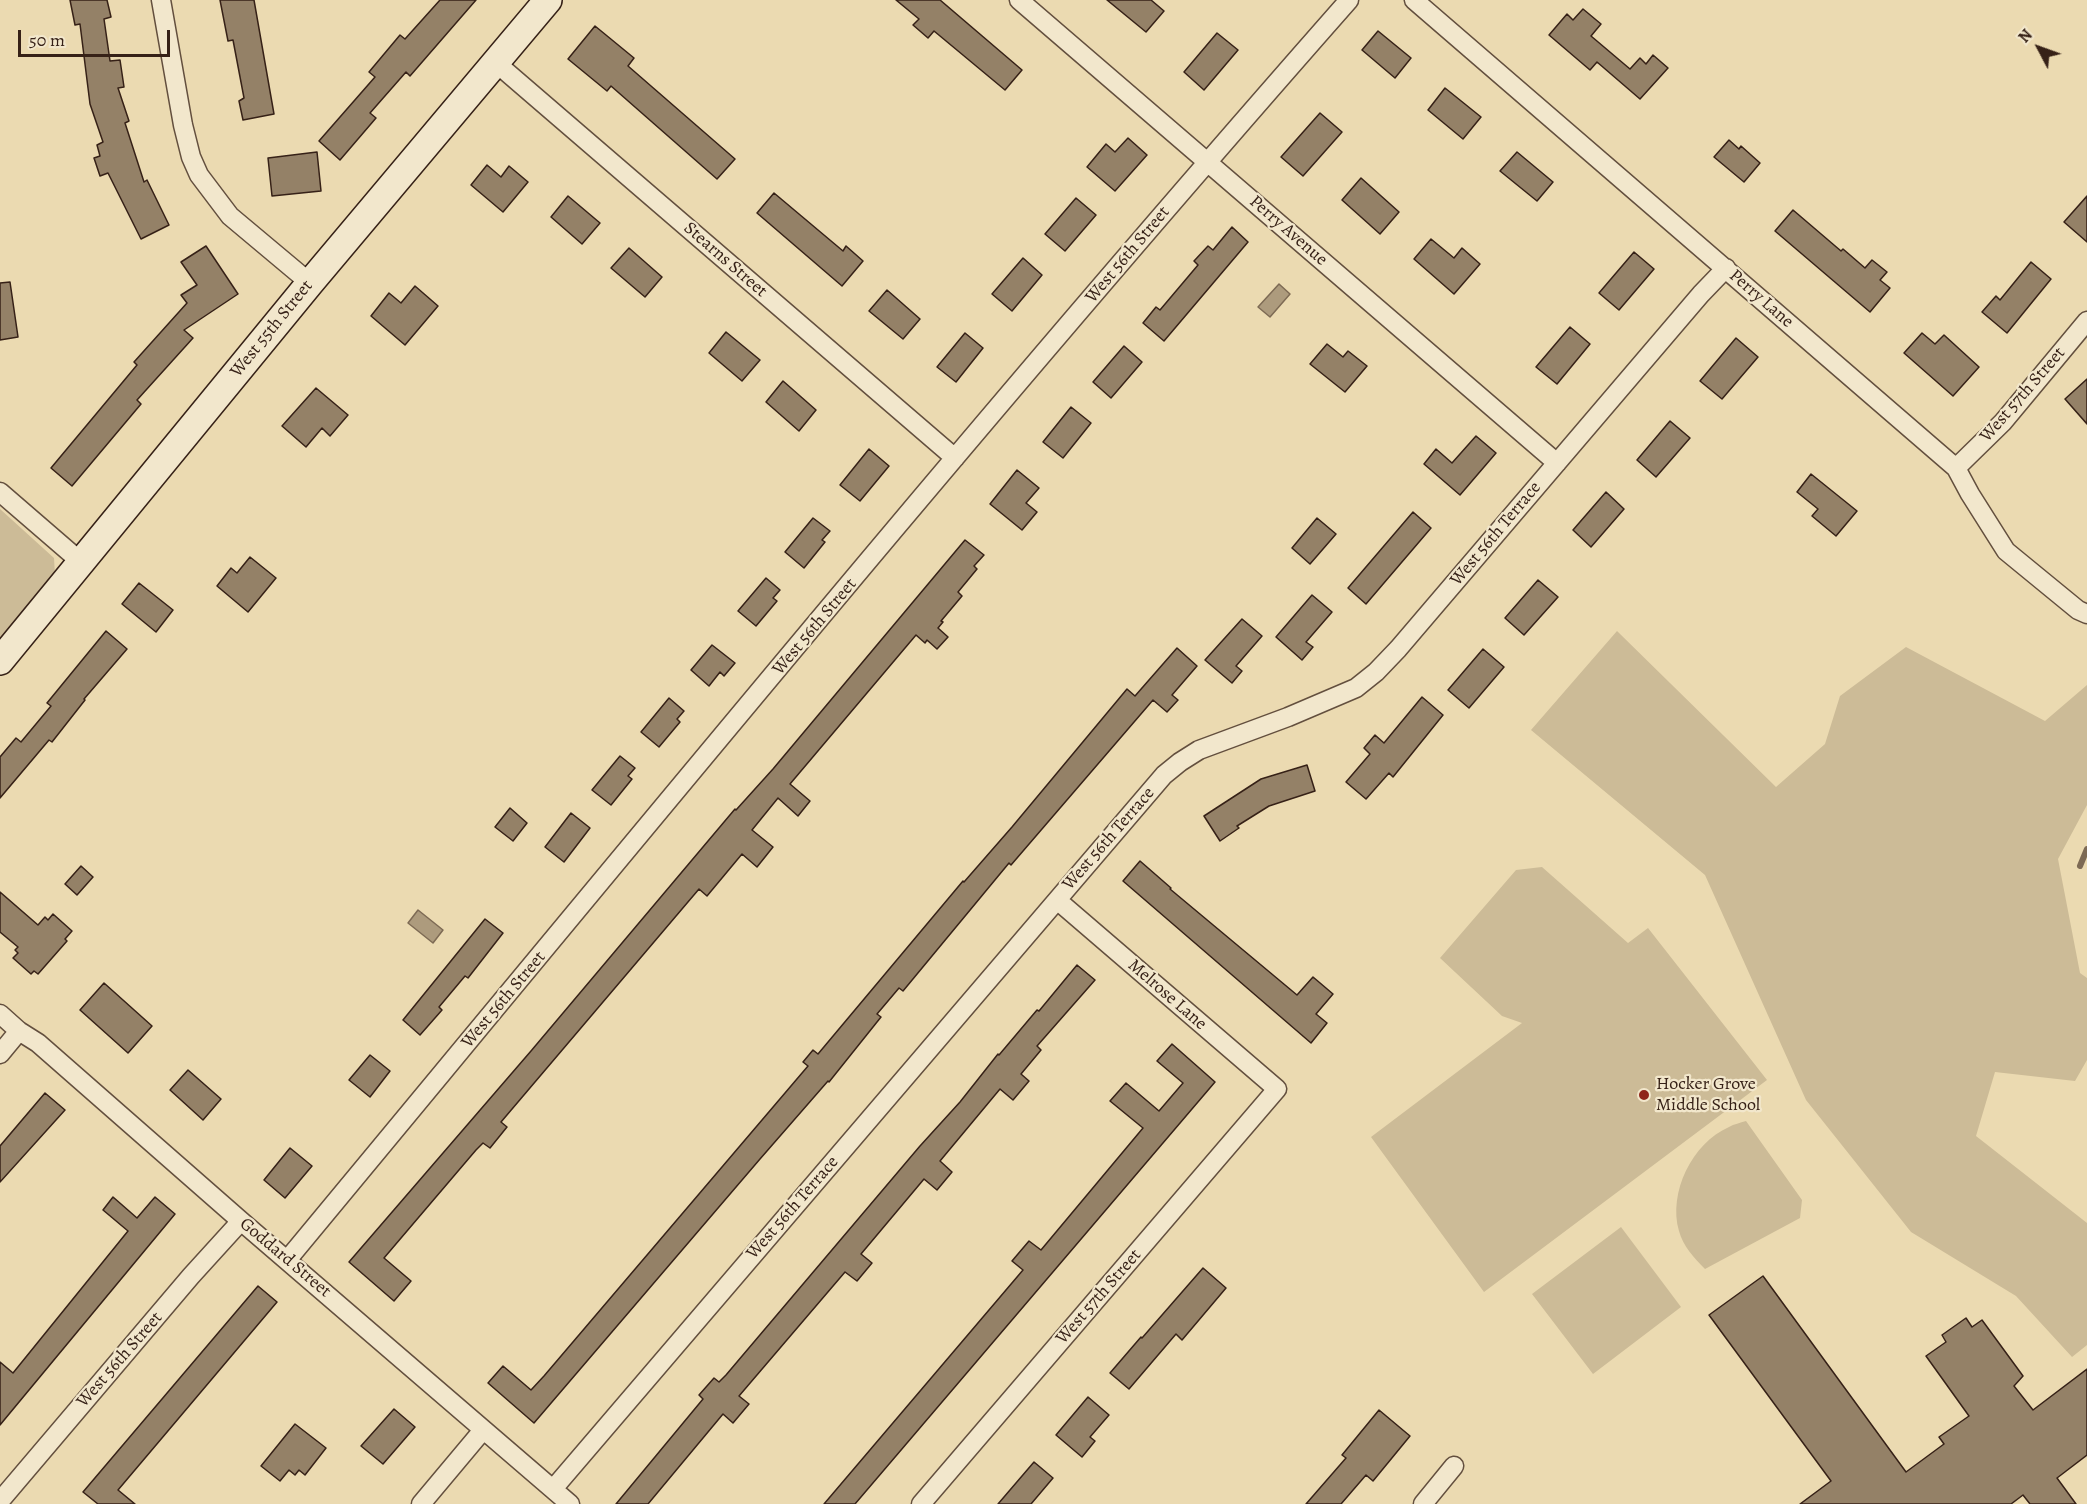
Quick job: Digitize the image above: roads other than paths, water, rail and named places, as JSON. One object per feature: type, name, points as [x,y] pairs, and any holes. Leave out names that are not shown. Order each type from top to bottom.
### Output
[{"type":"street","points":[[161,0],[183,125],[191,157],[199,175],[230,216],[310,283]]},
{"type":"street","name":"West 55th Street","points":[[0,661],[310,283],[548,0]]},
{"type":"street","name":"Perry Avenue","points":[[1019,0],[1557,463]]},
{"type":"street","name":"West 56th Street","points":[[288,1260],[955,458],[1207,162],[1349,0]]},
{"type":"street","name":"Perry Lane","points":[[1414,0],[1956,468],[1970,495],[2006,551],[2078,610],[2087,614]]},
{"type":"street","name":"Stearns Street","points":[[495,62],[955,458]]},
{"type":"street","name":"West 56th Terrace","points":[[553,1489],[1164,775],[1198,750],[1288,717],[1356,688],[1376,672],[1701,294],[1726,268]]},
{"type":"street","name":"West 57th Street","points":[[1956,468],[2003,422],[2087,321]]},
{"type":"street","points":[[0,492],[81,562]]},
{"type":"street","name":"Melrose Lane","points":[[1057,900],[1277,1089]]},
{"type":"street","name":"Goddard Street","points":[[0,1014],[19,1031],[38,1042],[241,1221],[570,1504]]},
{"type":"street","points":[[0,1054],[19,1031]]},
{"type":"street","name":"West 57th Street","points":[[921,1504],[1277,1089]]},
{"type":"street","name":"West 56th Street","points":[[0,1501],[191,1276],[241,1221]]},
{"type":"street","points":[[421,1504],[483,1430]]},
{"type":"street","points":[[1423,1504],[1454,1466]]},
{"type":"waterway","points":[[2080,866],[2087,849]]},
{"type":"place","name":"Hocker Grove Middle School","points":[[1644,1095]]}]
